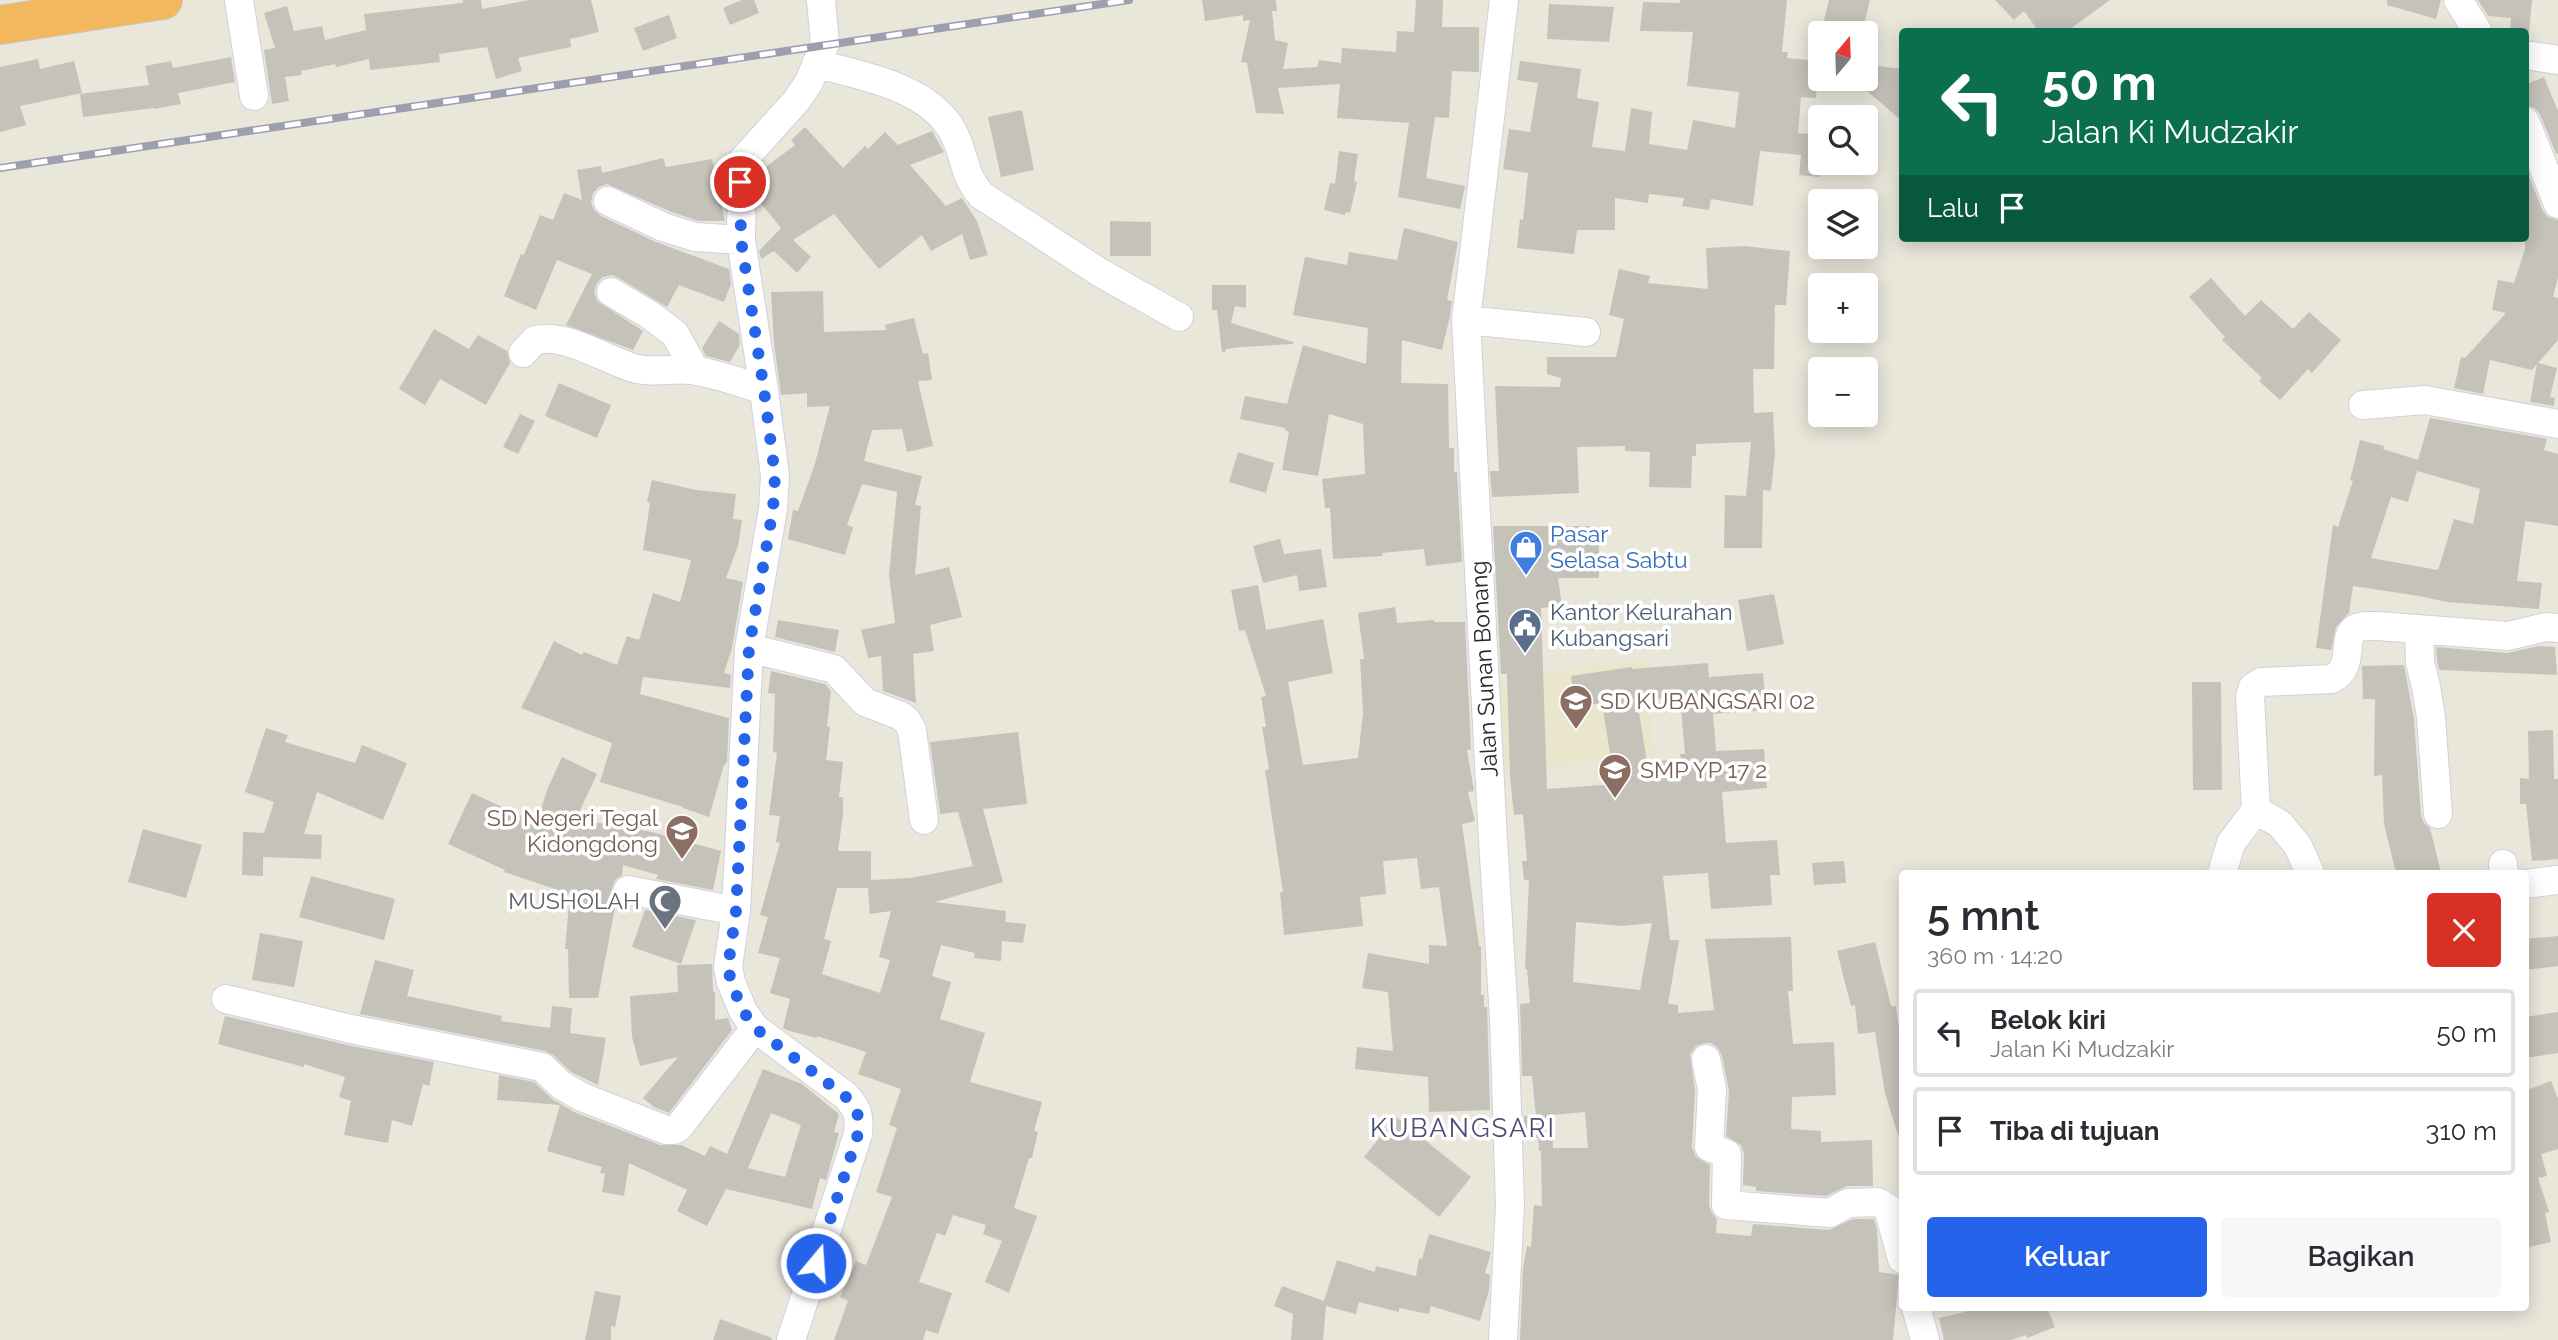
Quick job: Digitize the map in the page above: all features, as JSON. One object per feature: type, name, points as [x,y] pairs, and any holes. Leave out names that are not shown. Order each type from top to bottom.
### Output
[{"type":"highway","points":[[0,24],[163,0]]},
{"type":"street","points":[[239,0],[254,96]]},
{"type":"street","points":[[791,1340],[858,1134],[860,1119],[856,1107],[846,1097],[755,1028],[743,1011],[728,967],[736,911],[749,648],[773,509],[775,476],[741,240],[741,161],[797,100],[808,82],[825,44],[821,0]]},
{"type":"street","name":"Jalan Sunan Bonang","points":[[1503,1340],[1510,1205],[1504,1018],[1466,320],[1504,0]]},
{"type":"street","points":[[2458,0],[2476,28]]},
{"type":"street","points":[[2529,56],[2558,60]]},
{"type":"street","points":[[816,64],[881,80],[911,93],[936,112],[953,130],[970,182],[981,195],[1099,272],[1179,317]]},
{"type":"street","points":[[2529,131],[2558,204]]},
{"type":"street","points":[[608,201],[663,227],[695,237],[741,240]]},
{"type":"street","points":[[611,292],[650,315],[675,334],[695,370]]},
{"type":"street","points":[[1466,320],[1586,332]]},
{"type":"street","points":[[523,352],[535,340],[555,338],[637,369],[657,372],[695,370],[764,390]]},
{"type":"street","points":[[2363,405],[2425,400],[2558,424]]},
{"type":"street","points":[[2223,870],[2231,843],[2256,810],[2249,697],[2253,687],[2261,682],[2332,679],[2339,675],[2346,663],[2351,635],[2354,630],[2360,628],[2378,626],[2508,636],[2546,627],[2558,628]]},
{"type":"street","points":[[2419,629],[2420,663],[2431,717],[2438,814]]},
{"type":"street","points":[[749,648],[834,669],[865,702],[907,721],[912,730],[924,820]]},
{"type":"street","points":[[2256,810],[2280,824],[2298,846],[2309,870]]},
{"type":"street","points":[[2529,884],[2558,880]]},
{"type":"street","points":[[628,890],[736,911]]},
{"type":"street","points":[[226,999],[351,1029],[542,1067],[561,1085],[582,1097],[666,1130],[674,1130],[687,1117],[755,1028]]},
{"type":"street","points":[[1706,1059],[1712,1090],[1709,1147],[1727,1154],[1726,1205],[1830,1213],[1848,1203],[1878,1202],[1888,1208],[1899,1248]]},
{"type":"street","points":[[1917,1311],[1925,1340]]},
{"type":"shaded area","name":"SD KUBANGSARI 02","points":[[1645,659],[1654,758],[1502,770],[1498,681]],"holes":[[[1632,667],[1646,755],[1602,703],[1576,707],[1571,676]],[[1543,683],[1510,767],[1507,684]]]},
{"type":"building","points":[[463,0],[481,0],[482,9],[529,0],[591,0],[599,32],[570,39],[571,47],[518,58],[522,71],[496,79],[487,47],[439,54],[440,62],[370,70],[369,59],[336,67],[335,64],[301,71],[302,75],[285,77],[289,101],[272,104],[264,50],[275,48],[264,13],[287,6],[294,31],[322,26],[325,40],[366,30],[364,14],[463,3]]},
{"type":"building","points":[[742,0],[754,0],[759,13],[730,25],[723,8]]},
{"type":"building","points":[[1202,0],[1276,0],[1277,11],[1272,11],[1275,40],[1288,43],[1283,69],[1317,67],[1319,60],[1341,63],[1342,48],[1396,52],[1397,31],[1414,32],[1416,0],[1443,0],[1442,27],[1479,27],[1479,72],[1452,71],[1449,118],[1435,117],[1426,178],[1465,186],[1460,209],[1398,197],[1409,123],[1337,118],[1340,84],[1278,88],[1284,114],[1256,113],[1247,63],[1241,62],[1250,20],[1243,21],[1243,15],[1205,21]]},
{"type":"building","points":[[1680,0],[1787,0],[1782,52],[1788,52],[1787,58],[1808,60],[1808,91],[1817,91],[1816,98],[1801,97],[1798,133],[1808,134],[1808,175],[1820,177],[1799,175],[1801,155],[1760,151],[1753,206],[1711,199],[1709,210],[1682,206],[1684,198],[1649,194],[1648,203],[1615,198],[1615,230],[1577,230],[1574,254],[1517,248],[1528,173],[1503,169],[1509,129],[1530,132],[1538,83],[1517,80],[1520,61],[1581,69],[1577,98],[1599,102],[1592,147],[1625,151],[1631,108],[1652,112],[1649,144],[1687,150],[1693,120],[1735,128],[1739,92],[1687,86],[1693,32],[1640,31],[1643,2],[1680,3]]},
{"type":"building","points":[[1829,0],[1870,0],[1865,21],[1824,21]]},
{"type":"building","points":[[1995,0],[2110,0],[2072,28],[2036,28],[2024,11],[2014,20]]},
{"type":"building","points":[[2387,0],[2441,0],[2436,19],[2387,5]]},
{"type":"building","points":[[2478,0],[2532,0],[2529,32],[2529,28],[2510,28],[2511,18],[2488,16]]},
{"type":"building","points":[[1549,4],[1614,7],[1609,42],[1547,39]]},
{"type":"building","points":[[669,15],[677,38],[643,51],[634,28]]},
{"type":"building","points":[[231,57],[235,82],[178,93],[181,104],[83,117],[80,94],[149,85],[145,66],[171,61],[173,68]]},
{"type":"building","points":[[38,59],[40,69],[74,61],[82,93],[20,106],[26,125],[0,132],[0,67]]},
{"type":"building","points":[[1878,66],[1899,69],[1899,118],[1867,91],[1878,91]]},
{"type":"building","points":[[2544,77],[2558,111],[2556,154],[2540,114],[2529,106],[2529,83]]},
{"type":"building","points":[[1022,110],[1034,170],[1001,177],[988,117]]},
{"type":"building","points":[[805,127],[843,168],[865,146],[868,149],[885,132],[898,145],[932,131],[944,152],[910,165],[946,206],[962,198],[977,221],[988,255],[970,260],[962,234],[931,251],[922,235],[879,269],[834,214],[793,240],[811,257],[797,273],[774,251],[761,259],[759,251],[781,228],[758,200],[759,167],[762,170],[795,145],[791,140]]},
{"type":"building","points":[[1339,151],[1358,154],[1354,181],[1357,182],[1350,213],[1346,212],[1345,215],[1324,210],[1330,183],[1335,184]]},
{"type":"building","points":[[663,158],[666,167],[712,159],[725,221],[698,221],[607,184],[593,193],[591,202],[594,210],[601,216],[656,242],[729,269],[731,284],[724,302],[679,285],[667,307],[619,278],[612,275],[603,277],[594,291],[597,301],[643,331],[633,350],[566,325],[592,274],[557,260],[536,310],[504,296],[540,215],[553,220],[564,193],[582,200],[577,170],[601,166],[602,173]]},
{"type":"building","points":[[2529,177],[2543,211],[2548,217],[2558,220],[2558,278],[2553,297],[2558,298],[2558,340],[2538,363],[2557,368],[2550,397],[2555,398],[2554,406],[2530,402],[2537,364],[2532,370],[2490,360],[2483,394],[2454,388],[2461,357],[2465,358],[2506,313],[2492,310],[2498,280],[2514,283],[2525,242],[2529,242]]},
{"type":"building","points":[[1110,221],[1151,222],[1151,256],[1110,256]]},
{"type":"building","points":[[1404,228],[1458,242],[1447,300],[1452,301],[1450,316],[1442,350],[1402,340],[1401,383],[1448,384],[1449,448],[1454,448],[1454,472],[1457,472],[1462,562],[1426,566],[1424,549],[1382,553],[1383,556],[1333,559],[1330,508],[1325,508],[1322,479],[1365,474],[1363,424],[1329,414],[1318,476],[1282,470],[1289,432],[1285,428],[1240,419],[1245,396],[1287,404],[1303,345],[1366,364],[1368,328],[1293,315],[1305,257],[1347,265],[1349,252],[1397,260]]},
{"type":"building","points":[[1745,246],[1790,251],[1786,305],[1775,305],[1774,369],[1753,369],[1754,413],[1773,412],[1775,454],[1771,491],[1763,490],[1762,548],[1724,548],[1725,495],[1746,496],[1751,442],[1696,444],[1696,456],[1692,456],[1691,488],[1649,487],[1650,452],[1625,451],[1625,446],[1577,447],[1579,493],[1492,497],[1490,471],[1499,471],[1495,386],[1560,387],[1561,378],[1547,374],[1547,357],[1616,357],[1624,319],[1609,315],[1619,269],[1650,276],[1648,283],[1708,289],[1706,248]]},
{"type":"building","points":[[2211,278],[2245,316],[2261,300],[2293,329],[2309,312],[2341,340],[2312,373],[2308,369],[2280,400],[2259,381],[2262,378],[2222,340],[2225,337],[2189,297]]},
{"type":"building","points":[[1212,285],[1246,285],[1246,308],[1235,306],[1231,323],[1293,344],[1241,347],[1222,352],[1217,310],[1212,310]]},
{"type":"building","points":[[823,291],[824,332],[886,330],[885,325],[914,318],[923,354],[928,353],[932,380],[918,381],[933,446],[907,452],[902,429],[872,430],[864,461],[922,476],[915,505],[921,506],[915,575],[949,567],[962,617],[930,625],[934,651],[913,654],[916,703],[883,691],[881,656],[868,658],[861,630],[895,623],[889,575],[897,492],[862,484],[847,525],[853,527],[845,555],[788,539],[793,510],[798,511],[814,467],[830,406],[807,407],[807,393],[781,395],[771,292]]},
{"type":"building","points":[[719,321],[739,334],[740,345],[730,362],[706,356],[702,348]]},
{"type":"building","points":[[434,329],[469,349],[478,335],[507,351],[510,363],[486,405],[440,379],[425,405],[399,389]]},
{"type":"building","points":[[559,383],[611,405],[597,438],[545,416]]},
{"type":"building","points":[[520,414],[535,421],[518,454],[503,447]]},
{"type":"building","points":[[2430,418],[2547,439],[2544,450],[2558,454],[2558,526],[2525,521],[2517,581],[2542,583],[2539,609],[2447,602],[2353,586],[2349,613],[2336,627],[2331,650],[2316,648],[2333,525],[2338,527],[2353,481],[2350,480],[2360,440],[2384,446],[2383,449],[2418,460]],"holes":[[[2417,471],[2480,489],[2473,524],[2454,519],[2438,570],[2371,558],[2391,497],[2408,502]]]},
{"type":"building","points":[[1238,452],[1274,463],[1266,493],[1229,482]]},
{"type":"building","points":[[652,480],[696,490],[736,494],[733,519],[742,520],[738,546],[726,578],[743,582],[732,648],[724,673],[731,675],[730,688],[643,677],[640,694],[729,718],[727,762],[709,817],[600,782],[612,743],[521,708],[554,641],[582,655],[584,652],[617,665],[627,636],[639,640],[653,593],[680,602],[691,560],[643,550],[650,503],[647,502]]},
{"type":"building","points":[[1493,526],[1590,526],[1590,545],[1599,545],[1599,578],[1558,578],[1562,606],[1541,608],[1547,789],[1615,784],[1602,703],[1575,707],[1571,676],[1632,667],[1708,663],[1709,677],[1763,673],[1766,710],[1713,714],[1716,751],[1764,749],[1767,788],[1722,792],[1726,843],[1777,840],[1780,875],[1770,875],[1772,905],[1711,909],[1708,873],[1663,876],[1670,940],[1679,940],[1668,1004],[1678,1005],[1678,1013],[1714,1010],[1705,939],[1791,937],[1793,991],[1788,991],[1793,1044],[1834,1042],[1836,1095],[1792,1097],[1791,1129],[1821,1131],[1821,1142],[1872,1140],[1873,1186],[1847,1186],[1826,1196],[1756,1191],[1756,1187],[1743,1185],[1744,1154],[1741,1145],[1726,1136],[1729,1091],[1722,1056],[1718,1048],[1711,1043],[1696,1046],[1690,1054],[1695,1091],[1692,1147],[1696,1157],[1710,1165],[1709,1205],[1717,1219],[1716,1233],[1751,1236],[1753,1224],[1829,1230],[1853,1219],[1874,1219],[1879,1272],[1899,1275],[1893,1340],[1520,1340],[1523,1268],[1527,1246],[1531,1247],[1534,1205],[1542,1206],[1541,1151],[1538,1138],[1524,1138],[1524,1116],[1536,1116],[1532,1076],[1522,1076],[1520,1004],[1530,1003],[1525,969],[1529,880],[1524,880],[1522,861],[1527,861],[1523,814],[1514,815],[1510,777],[1507,674],[1501,674]],"holes":[[[1680,697],[1685,754],[1680,754],[1681,759],[1647,762],[1637,700]],[[1576,922],[1622,926],[1652,923],[1640,990],[1573,982]],[[1585,1112],[1588,1148],[1553,1148],[1552,1115]]]},
{"type":"building","points":[[1280,539],[1284,554],[1321,549],[1327,587],[1299,591],[1297,575],[1263,583],[1253,546]]},
{"type":"building","points":[[1258,585],[1266,630],[1323,619],[1333,673],[1288,682],[1303,765],[1358,758],[1363,713],[1360,659],[1364,659],[1358,613],[1395,607],[1397,623],[1434,620],[1465,622],[1471,750],[1467,750],[1474,791],[1468,792],[1475,821],[1462,824],[1481,946],[1481,995],[1484,995],[1484,1007],[1487,1007],[1490,1110],[1429,1112],[1428,1077],[1355,1069],[1357,1047],[1393,1051],[1388,992],[1362,988],[1368,953],[1429,964],[1429,945],[1447,946],[1439,887],[1421,889],[1417,858],[1383,861],[1386,894],[1360,897],[1363,926],[1284,935],[1280,892],[1283,892],[1265,770],[1269,769],[1262,727],[1266,727],[1261,697],[1266,696],[1245,630],[1239,631],[1231,590]]},
{"type":"building","points":[[1774,594],[1784,644],[1747,651],[1738,600]]},
{"type":"building","points":[[778,620],[839,630],[835,652],[775,637]]},
{"type":"building","points":[[2539,646],[2555,647],[2557,675],[2439,670],[2437,661],[2436,647],[2507,653]]},
{"type":"building","points":[[2404,665],[2414,719],[2421,815],[2430,828],[2440,870],[2395,870],[2384,824],[2382,775],[2374,776],[2375,699],[2363,699],[2362,666]]},
{"type":"building","points":[[771,671],[825,684],[831,691],[826,760],[843,762],[839,797],[843,797],[843,815],[838,851],[871,851],[871,880],[911,878],[973,866],[958,812],[940,814],[930,742],[1018,732],[1027,804],[983,809],[1003,882],[935,902],[1006,911],[1005,922],[1026,924],[1023,943],[1002,941],[1001,961],[974,958],[975,953],[941,945],[932,976],[951,982],[940,1019],[985,1033],[970,1082],[1042,1102],[1034,1131],[1038,1132],[1032,1158],[1029,1158],[1014,1208],[1037,1216],[1009,1293],[985,1282],[1002,1241],[983,1234],[986,1225],[953,1215],[945,1236],[937,1233],[919,1282],[952,1293],[938,1334],[926,1330],[923,1340],[834,1340],[848,1301],[840,1297],[856,1261],[866,1265],[892,1197],[876,1192],[897,1128],[889,1125],[901,1089],[858,1074],[866,1052],[783,1028],[790,999],[770,993],[780,958],[758,953],[768,917],[760,915],[780,843],[776,842],[780,816],[769,815],[777,753],[773,752],[775,694],[768,693]],"holes":[[[837,888],[868,888],[870,914],[891,911],[879,957],[890,960],[880,993],[822,974],[831,941],[824,939]]]},
{"type":"building","points":[[2192,682],[2221,682],[2222,790],[2193,790]]},
{"type":"building","points":[[266,728],[288,735],[285,742],[355,763],[362,745],[407,763],[383,820],[317,792],[304,834],[322,835],[321,859],[263,857],[263,876],[242,875],[243,832],[264,833],[274,802],[245,792]]},
{"type":"building","points":[[2553,730],[2554,779],[2558,779],[2558,859],[2532,861],[2526,804],[2520,804],[2520,778],[2529,779],[2528,731]]},
{"type":"building","points":[[562,757],[597,774],[576,819],[652,832],[721,851],[713,890],[656,879],[658,875],[623,865],[622,875],[615,880],[612,888],[616,902],[598,998],[569,998],[568,949],[565,949],[570,894],[504,872],[505,870],[448,844],[472,793],[537,823],[547,790]]},
{"type":"building","points":[[143,829],[202,845],[186,898],[128,882]]},
{"type":"building","points":[[1844,861],[1846,883],[1814,885],[1812,863]]},
{"type":"building","points":[[311,876],[395,899],[384,940],[299,917]]},
{"type":"building","name":"MUSHOLAH","points":[[645,910],[696,920],[681,964],[632,947]]},
{"type":"building","points":[[260,933],[303,941],[294,987],[252,980]]},
{"type":"building","points":[[2558,936],[2558,966],[2529,970],[2529,939]]},
{"type":"building","points":[[1875,942],[1891,1006],[1896,1006],[1899,1029],[1899,1135],[1885,1093],[1875,1032],[1858,1034],[1855,1005],[1851,1006],[1837,951]]},
{"type":"building","points":[[375,960],[414,970],[407,996],[502,1016],[501,1021],[550,1028],[552,1006],[572,1008],[570,1033],[606,1038],[598,1085],[571,1072],[545,1051],[360,1014]]},
{"type":"building","points":[[712,964],[715,1020],[728,1018],[732,1030],[669,1113],[654,1107],[643,1098],[678,1057],[640,1066],[632,1037],[630,996],[678,992],[677,965]]},
{"type":"building","points":[[2558,1012],[2558,1053],[2529,1057],[2529,1016]]},
{"type":"building","points":[[225,1016],[434,1062],[429,1086],[423,1084],[412,1126],[392,1120],[388,1143],[344,1135],[351,1101],[339,1097],[345,1077],[304,1064],[304,1067],[218,1044]]},
{"type":"building","points":[[763,1069],[802,1084],[839,1114],[834,1132],[839,1133],[826,1180],[820,1178],[812,1209],[726,1189],[707,1226],[677,1211],[687,1190],[629,1163],[624,1196],[602,1192],[605,1174],[600,1173],[602,1167],[547,1151],[560,1105],[497,1100],[499,1075],[534,1082],[552,1099],[574,1112],[660,1145],[681,1145],[705,1156],[710,1146],[727,1154]],"holes":[[[771,1113],[801,1125],[785,1177],[748,1168]]]},
{"type":"building","points":[[2551,1081],[2558,1099],[2558,1149],[2541,1154],[2547,1176],[2538,1178],[2549,1212],[2545,1213],[2551,1242],[2529,1247],[2529,1089]]},
{"type":"building","points":[[1396,1117],[1471,1177],[1439,1217],[1364,1157]]},
{"type":"building","points":[[1429,1234],[1491,1252],[1485,1273],[1490,1275],[1489,1290],[1480,1321],[1431,1306],[1429,1314],[1399,1308],[1399,1312],[1359,1302],[1356,1314],[1326,1306],[1323,1340],[1291,1340],[1293,1314],[1274,1306],[1282,1286],[1324,1301],[1337,1260],[1375,1272],[1376,1266],[1416,1276],[1419,1258],[1422,1259]]},
{"type":"building","points":[[595,1291],[621,1296],[615,1327],[611,1326],[611,1340],[585,1340]]},
{"type":"building","points":[[1969,1311],[2049,1311],[2055,1327],[2027,1338],[2026,1335],[2011,1340],[1944,1340],[1939,1318]]},
{"type":"building","points":[[720,1319],[772,1338],[772,1340],[713,1340]]},
{"type":"railway","points":[[0,168],[1129,0]]},
{"type":"place","name":"Pasar Selasa Sabtu","points":[[1526,577]]},
{"type":"place","name":"Kantor Kelurahan Kubangsari","points":[[1525,655]]},
{"type":"place","name":"SD KUBANGSARI 02","points":[[1576,731]]},
{"type":"place","name":"SMP YP 17 2","points":[[1615,800]]},
{"type":"place","name":"SD Negeri Tegal Kidongdong","points":[[682,861]]},
{"type":"place","name":"MUSHOLAH","points":[[665,931]]},
{"type":"district","name":"KUBANGSARI","points":[[1463,1128]]},
{"type":"route","points":[[740,182],[741,240],[775,476],[773,509],[749,648],[736,911],[728,967],[743,1011],[755,1028],[846,1097],[856,1107],[860,1119],[858,1134],[816,1263]]}]
